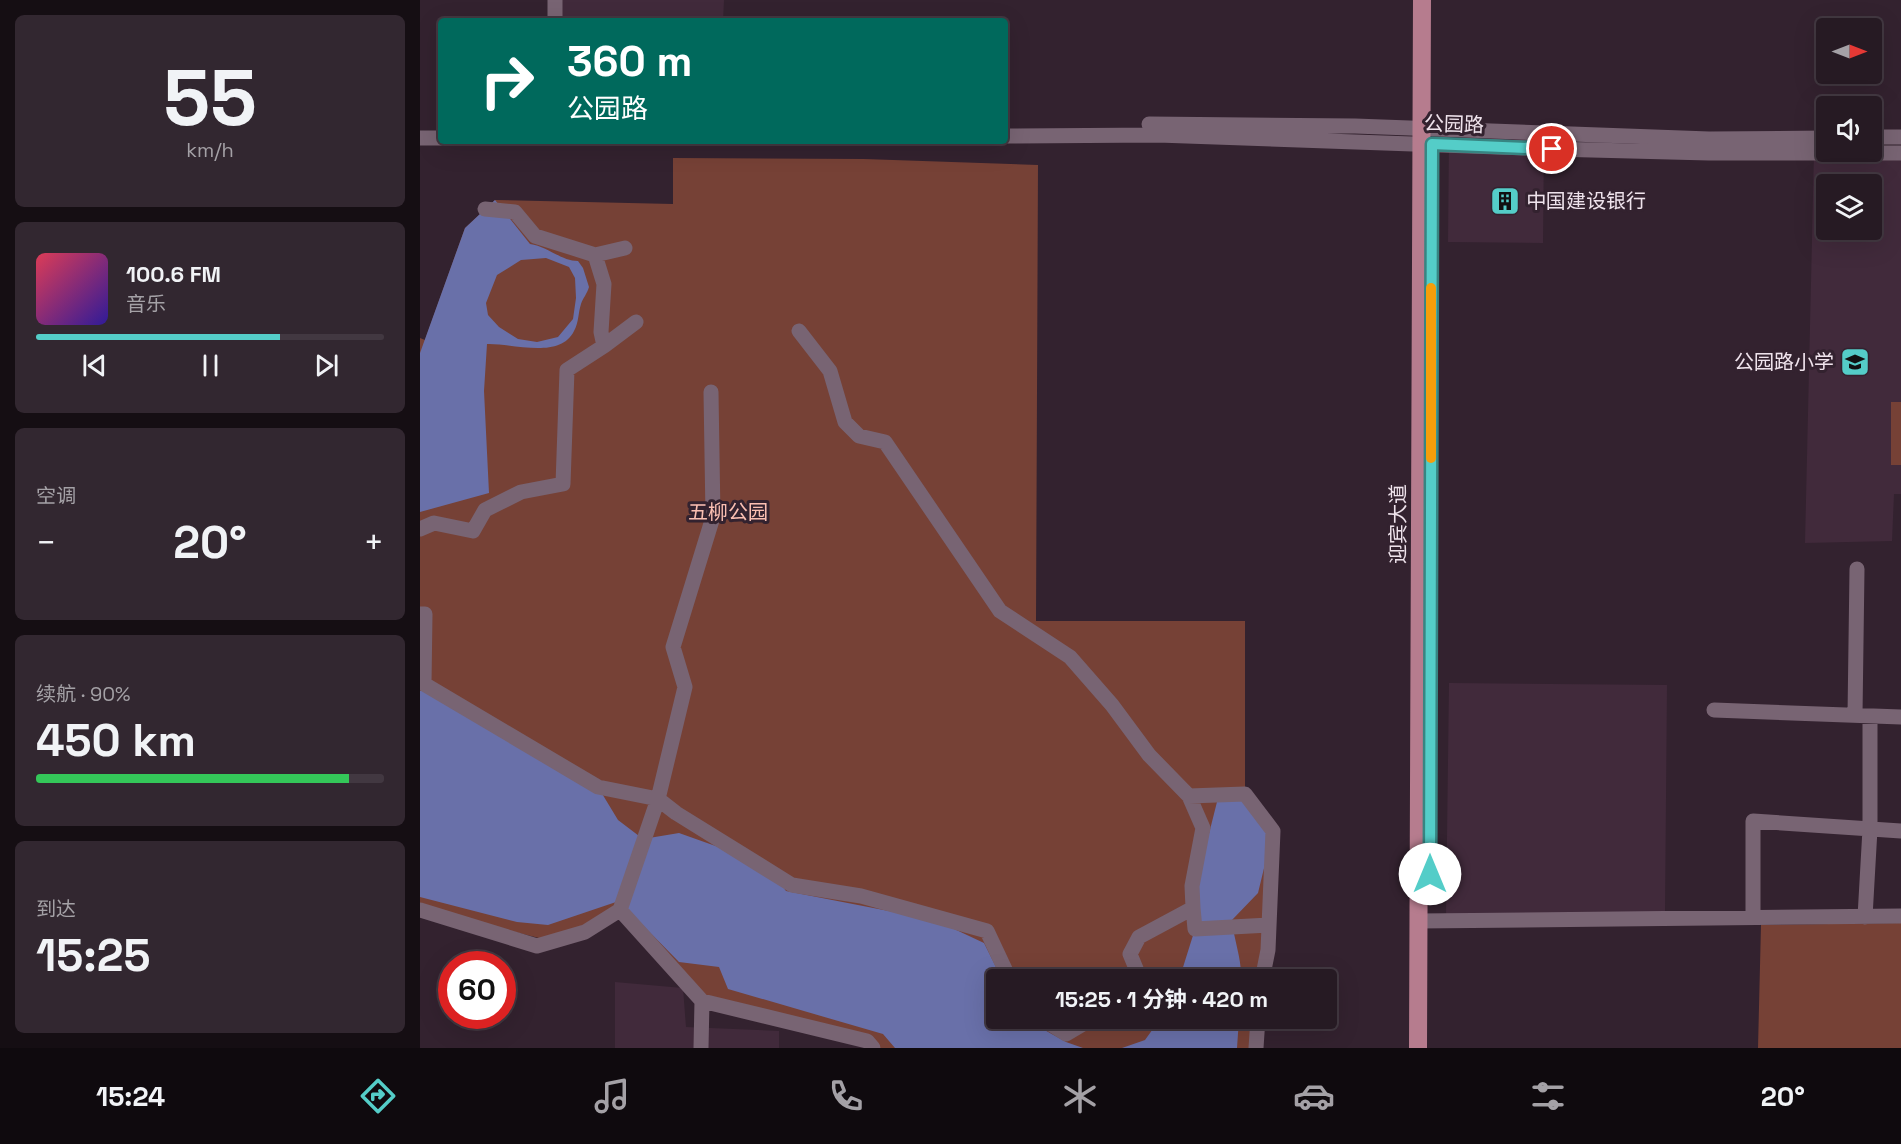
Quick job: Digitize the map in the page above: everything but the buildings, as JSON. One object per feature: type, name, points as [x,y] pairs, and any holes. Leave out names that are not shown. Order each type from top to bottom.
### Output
[{"type":"main road","name":"迎宾大道","points":[[1422,0],[1427,136]]},
{"type":"main road","name":"迎宾大道","points":[[1429,1048],[1424,921],[1427,136],[1432,0]]},
{"type":"main road","name":"迎宾大道","points":[[1418,1048],[1424,921]]},
{"type":"street","points":[[555,0],[555,18]]},
{"type":"street","points":[[1008,128],[1153,124],[1427,136],[1816,138]]},
{"type":"street","points":[[420,131],[438,131]]},
{"type":"street","name":"公园路","points":[[1008,136],[1427,136],[1709,153],[1901,153]]},
{"type":"street","points":[[1882,138],[1901,137]]},
{"type":"street","points":[[420,138],[438,138]]},
{"type":"street","points":[[485,209],[515,212],[535,236],[595,255],[626,248]]},
{"type":"street","points":[[595,255],[604,284],[601,332],[604,346]]},
{"type":"street","points":[[420,529],[434,523],[473,531],[485,510],[521,492],[564,484],[567,370],[636,322]]},
{"type":"street","points":[[799,331],[830,371],[845,422],[859,435],[885,442],[1000,611],[1070,657],[1112,705],[1149,755],[1189,796],[1203,828],[1192,886],[1195,929],[1269,925]]},
{"type":"street","points":[[420,910],[537,946],[585,932],[620,909],[658,799],[685,687],[673,646],[714,517],[711,392]]},
{"type":"street","points":[[1857,569],[1862,716],[1870,829],[1865,916]]},
{"type":"street","points":[[420,614],[425,615],[424,684],[598,787],[658,799],[676,813],[792,885],[861,896],[987,931],[1005,969]]},
{"type":"street","points":[[1714,710],[1901,717]]},
{"type":"street","points":[[1189,796],[1245,794],[1273,831],[1268,950],[1264,969]]},
{"type":"street","points":[[1753,918],[1753,821],[1901,831]]},
{"type":"street","points":[[620,909],[702,1001],[867,1041],[873,1048]]},
{"type":"street","points":[[1136,969],[1130,954],[1139,937],[1193,909]]},
{"type":"street","points":[[1424,921],[1901,916]]},
{"type":"street","points":[[700,1048],[702,1001]]},
{"type":"street","points":[[1058,1029],[1066,1034],[1074,1029]]},
{"type":"street","points":[[1256,1048],[1257,1029]]},
{"type":"shaded area","points":[[561,0],[724,0],[723,18],[561,18]]},
{"type":"shaded area","points":[[1449,138],[1544,139],[1543,243],[1448,242]]},
{"type":"shaded area","name":"公园路小学","points":[[1814,152],[1816,152],[1816,162],[1882,162],[1882,154],[1901,154],[1901,494],[1894,494],[1892,541],[1805,543]]},
{"type":"shaded area","points":[[1449,683],[1667,685],[1665,912],[1446,915]]},
{"type":"shaded area","points":[[615,982],[683,988],[686,1027],[779,1031],[779,1048],[615,1048]]},
{"type":"green space","name":"五柳公园","points":[[673,158],[864,159],[1038,165],[1036,621],[1245,621],[1245,794],[1273,831],[1263,969],[986,969],[986,1029],[1257,1029],[1256,1048],[873,1048],[702,1001],[620,910],[547,940],[420,908],[420,338],[425,340],[465,228],[495,200],[673,204]]},
{"type":"green space","points":[[1891,402],[1901,402],[1901,465],[1891,465]]},
{"type":"green space","points":[[1901,923],[1901,1048],[1758,1048],[1761,925]]},
{"type":"water","points":[[495,200],[530,244],[566,259],[578,261],[583,268],[589,287],[581,304],[577,324],[567,340],[547,348],[487,344],[484,391],[489,493],[420,512],[420,353],[465,228]],"holes":[[[546,258],[569,267],[575,278],[576,298],[573,319],[558,337],[537,342],[518,339],[499,327],[488,315],[486,303],[497,275],[521,260]]]},
{"type":"water","points":[[420,691],[425,691],[598,787],[618,820],[643,839],[679,833],[766,864],[786,891],[935,920],[984,943],[997,969],[986,969],[986,1029],[1043,1029],[1066,1042],[1083,1048],[895,1048],[883,1034],[728,989],[719,967],[679,962],[619,901],[548,925],[517,922],[420,897]]},
{"type":"water","points":[[1245,794],[1273,831],[1258,893],[1232,920],[1240,969],[1182,969],[1195,929],[1192,901],[1218,798]]},
{"type":"water","points":[[1153,1029],[1238,1029],[1237,1048],[1122,1048],[1145,1040]]},
{"type":"slow traffic","points":[[1431,288],[1431,458]]},
{"type":"place","name":"中国建设银行","points":[[1505,201]]},
{"type":"place","name":"公园路小学","points":[[1855,362]]},
{"type":"route","points":[[1430,874],[1432,144],[1552,149]]}]
